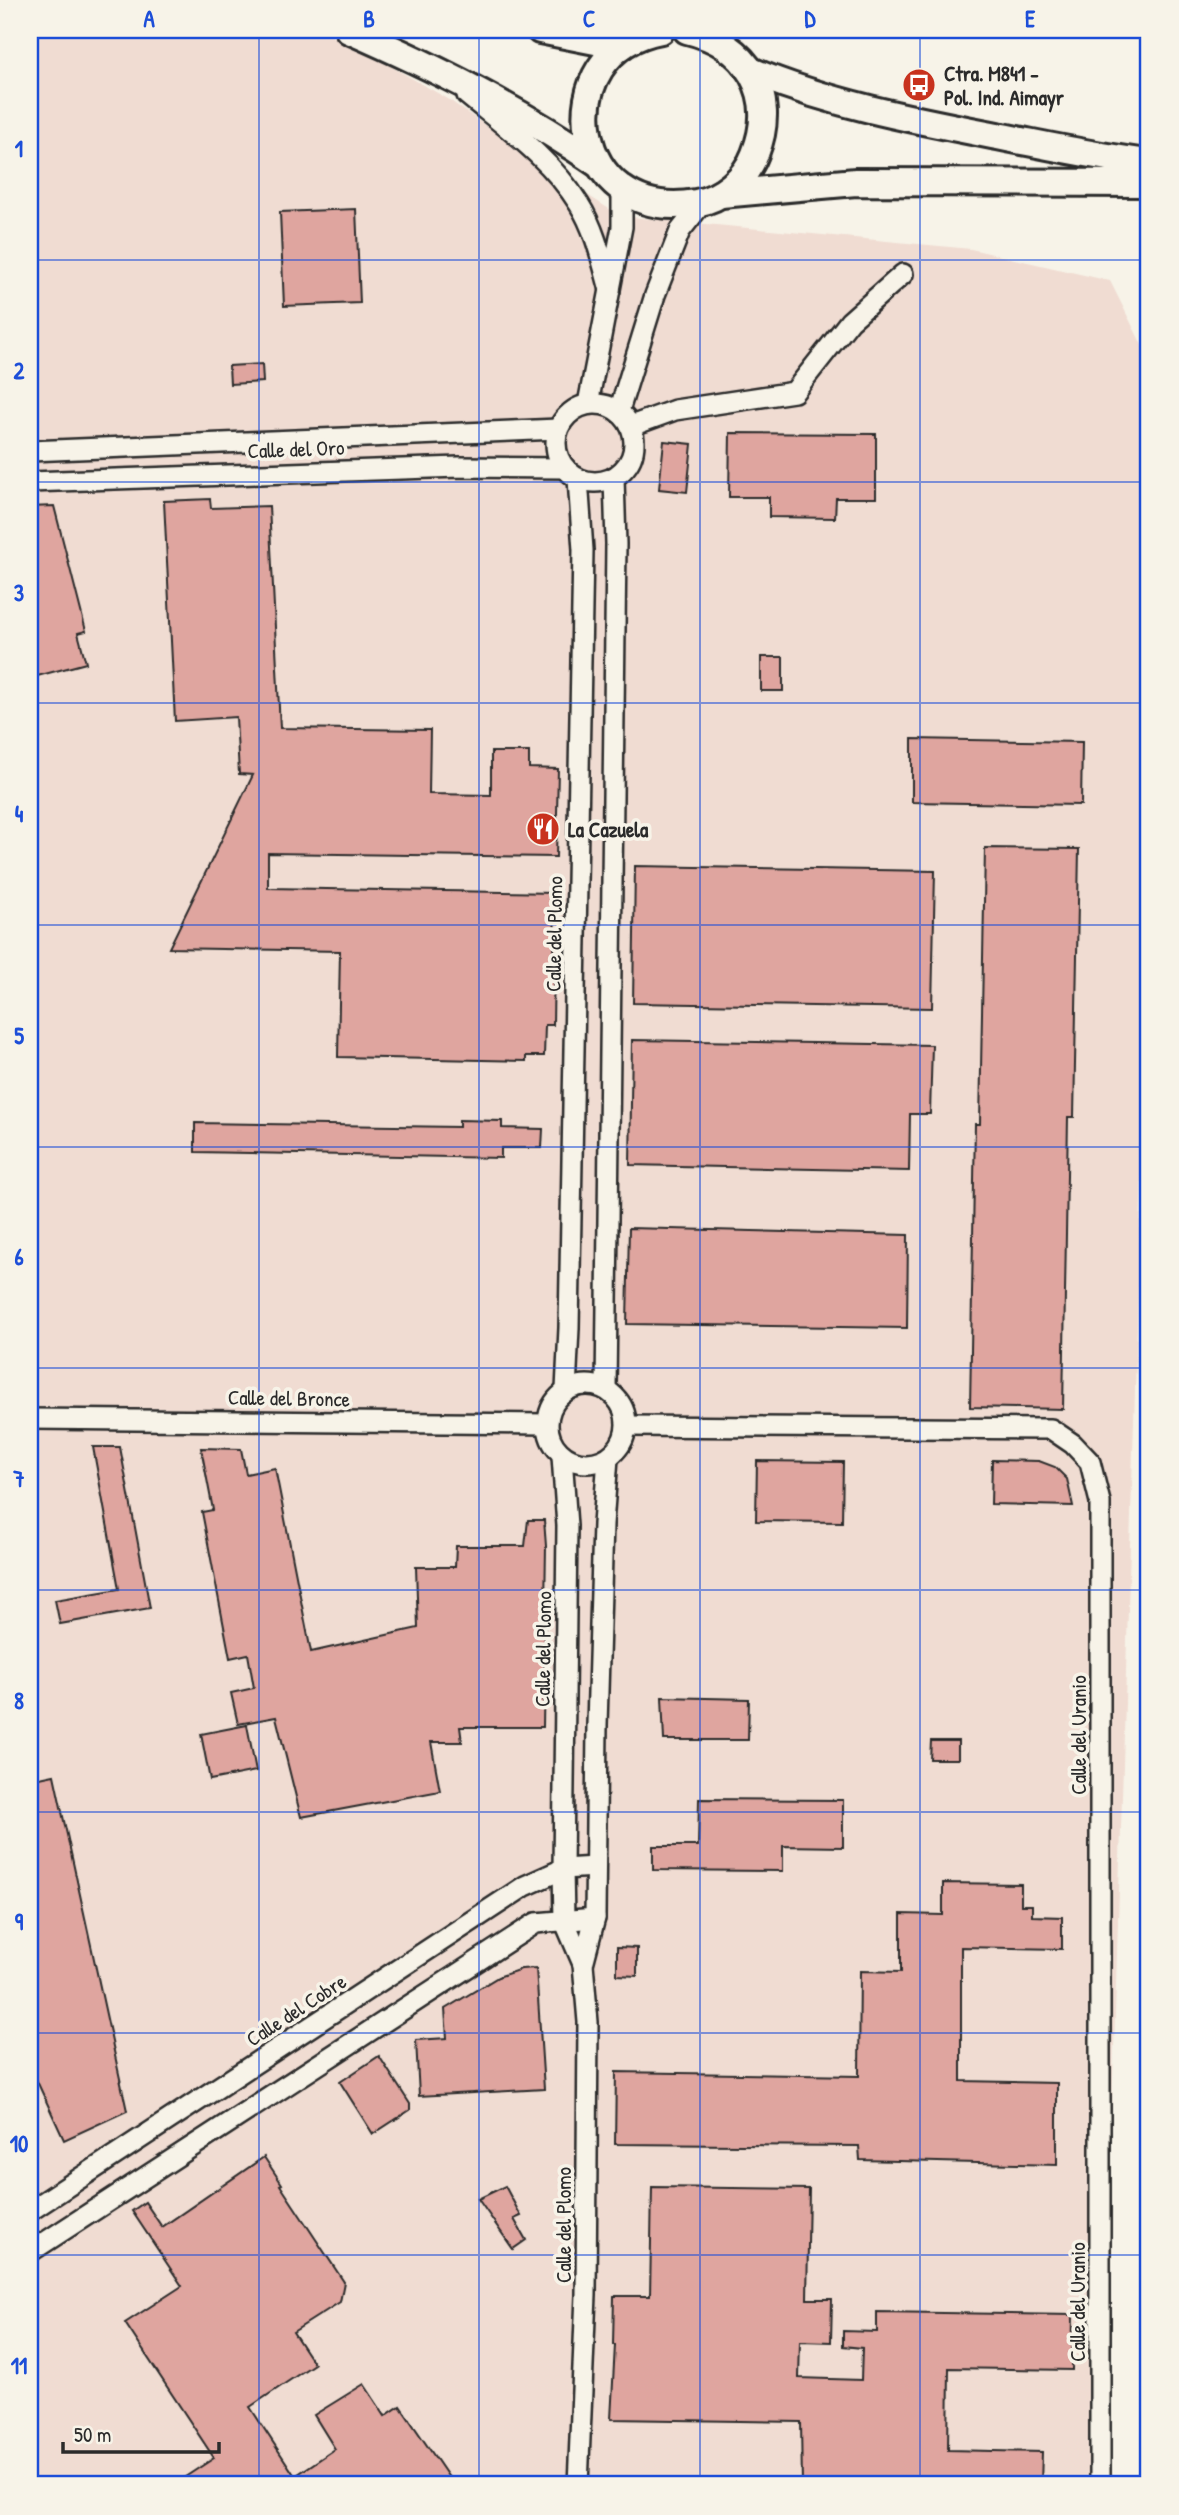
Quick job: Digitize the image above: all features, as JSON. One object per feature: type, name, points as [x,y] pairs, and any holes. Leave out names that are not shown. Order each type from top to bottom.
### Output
[{"type":"main road","points":[[349,30],[431,65],[555,134],[597,163]]},
{"type":"main road","points":[[540,30],[621,46]]},
{"type":"main road","points":[[659,30],[639,36],[621,46],[603,65],[590,87],[585,113],[587,138],[597,163],[622,190],[647,202],[675,207],[712,198],[856,181],[1149,183]]},
{"type":"main road","points":[[687,30],[730,39],[751,71],[760,92],[764,115],[761,138],[753,160],[739,179],[712,198]]},
{"type":"main road","points":[[751,71],[839,102],[956,128],[1149,163]]},
{"type":"street","points":[[431,65],[552,169],[579,205],[596,239],[610,290]]},
{"type":"street","points":[[588,404],[622,226],[622,190]]},
{"type":"street","points":[[712,198],[680,231],[655,295],[625,418],[635,445],[629,464],[614,478],[590,483],[571,473],[558,456],[558,429],[570,413],[588,404],[604,404],[625,418],[794,393],[850,321],[903,274]]},
{"type":"street","points":[[30,451],[558,429]]},
{"type":"street","name":"Calle del Oro","points":[[30,482],[446,467],[571,473]]},
{"type":"street","name":"Calle del Plomo","points":[[566,1391],[583,550],[571,473]]},
{"type":"street","points":[[606,1389],[617,544],[614,478]]},
{"type":"street","points":[[593,1385],[606,1389],[625,1411],[627,1426],[618,1450],[593,1464],[577,1463],[562,1456],[554,1447],[547,1424],[556,1399],[579,1386],[593,1385]]},
{"type":"street","name":"Calle del Bronce","points":[[30,1419],[547,1424]]},
{"type":"street","name":"Calle del Uranio","points":[[627,1426],[1051,1429],[1073,1444],[1090,1462],[1100,1502],[1100,2485]]},
{"type":"street","name":"Calle del Plomo","points":[[562,1456],[567,1526],[564,1920],[583,1964],[588,2022],[586,2268],[578,2485]]},
{"type":"street","name":"Calle del Plomo","points":[[583,1964],[595,1918],[603,1524],[608,1458]]},
{"type":"street","name":"Calle del Cobre","points":[[30,2211],[525,1886],[563,1869],[595,1867]]},
{"type":"street","points":[[30,2252],[536,1923],[595,1918]]},
{"type":"shaded area","points":[[30,30],[318,30],[357,47],[448,99],[541,165],[620,216],[971,249],[1110,281],[1149,359],[1149,952],[1100,2485],[30,2485]]},
{"type":"building","points":[[356,209],[360,303],[284,306],[280,212]]},
{"type":"building","points":[[262,364],[263,382],[230,384],[229,366]]},
{"type":"building","points":[[730,433],[876,434],[876,498],[836,498],[835,518],[769,517],[769,497],[729,497]]},
{"type":"building","points":[[664,441],[692,444],[687,492],[659,489]]},
{"type":"building","points":[[210,499],[211,508],[269,506],[280,728],[430,730],[429,794],[491,795],[491,752],[529,752],[529,768],[558,769],[556,857],[268,853],[268,888],[555,893],[553,1025],[545,1025],[544,1056],[526,1056],[526,1061],[338,1057],[340,951],[169,948],[253,775],[239,774],[236,717],[175,721],[164,501]]},
{"type":"building","points":[[54,506],[86,631],[78,633],[86,663],[30,678],[30,507]]},
{"type":"building","points":[[761,657],[783,657],[783,691],[761,691]]},
{"type":"building","points":[[912,739],[1082,742],[1081,805],[912,802]]},
{"type":"building","points":[[985,848],[1079,849],[1074,1117],[1068,1117],[1063,1409],[970,1407],[975,1124],[980,1124]]},
{"type":"building","points":[[635,866],[935,871],[932,1008],[633,1003]]},
{"type":"building","points":[[632,1040],[932,1045],[930,1114],[910,1114],[909,1171],[630,1165]]},
{"type":"building","points":[[459,1120],[502,1121],[502,1128],[543,1129],[542,1148],[501,1148],[501,1158],[195,1152],[195,1123],[459,1127]]},
{"type":"building","points":[[629,1228],[908,1235],[907,1328],[627,1324]]},
{"type":"building","points":[[93,1447],[120,1447],[150,1608],[60,1624],[55,1600],[119,1589]]},
{"type":"building","points":[[201,1448],[241,1449],[246,1474],[275,1468],[311,1652],[418,1628],[416,1567],[455,1567],[456,1546],[525,1546],[528,1520],[544,1520],[546,1546],[543,1727],[460,1727],[462,1742],[431,1742],[440,1791],[301,1817],[276,1717],[238,1724],[231,1693],[254,1688],[248,1654],[230,1658],[202,1512],[213,1510]]},
{"type":"building","points":[[992,1460],[1039,1461],[1055,1467],[1067,1479],[1073,1506],[991,1504]]},
{"type":"building","points":[[757,1461],[843,1462],[842,1522],[756,1521]]},
{"type":"building","points":[[662,1697],[749,1699],[748,1740],[664,1740]]},
{"type":"building","points":[[247,1725],[256,1771],[210,1780],[201,1734]]},
{"type":"building","points":[[931,1741],[958,1741],[958,1759],[930,1759]]},
{"type":"building","points":[[54,1775],[127,2111],[64,2140],[30,2066],[30,1780]]},
{"type":"building","points":[[699,1799],[843,1800],[843,1847],[783,1846],[783,1871],[653,1870],[653,1846],[698,1846]]},
{"type":"building","points":[[943,1883],[1021,1884],[1021,1905],[1032,1905],[1032,1916],[1062,1917],[1062,1949],[961,1947],[961,2081],[1057,2083],[1057,2165],[860,2160],[859,2146],[615,2144],[616,2072],[859,2076],[860,1971],[901,1972],[901,1914],[943,1915]]},
{"type":"building","points":[[617,1947],[637,1948],[637,1976],[617,1975]]},
{"type":"building","points":[[536,1968],[544,2089],[419,2096],[416,2040],[447,2038],[445,2009],[498,1977],[521,1969]]},
{"type":"building","points":[[379,2056],[410,2104],[410,2110],[373,2134],[340,2082]]},
{"type":"building","points":[[264,2157],[344,2282],[340,2302],[293,2332],[314,2364],[250,2407],[295,2476],[335,2449],[314,2415],[364,2384],[385,2416],[400,2406],[454,2485],[173,2485],[214,2458],[125,2323],[182,2286],[132,2211],[145,2202],[162,2227]]},
{"type":"building","points":[[505,2186],[521,2216],[514,2219],[526,2240],[513,2249],[478,2199]]},
{"type":"building","points":[[652,2187],[809,2189],[807,2299],[832,2299],[831,2342],[800,2341],[799,2378],[861,2380],[862,2348],[843,2346],[843,2331],[877,2332],[877,2312],[1073,2315],[1072,2370],[949,2368],[948,2450],[1042,2452],[1041,2485],[802,2485],[801,2422],[611,2419],[615,2345],[614,2296],[650,2296]]},
{"type":"place","name":"Ctra. M841 - Pol. Ind. Aimayr","points":[[919,85]]},
{"type":"place","name":"La Cazuela","points":[[543,829]]}]
